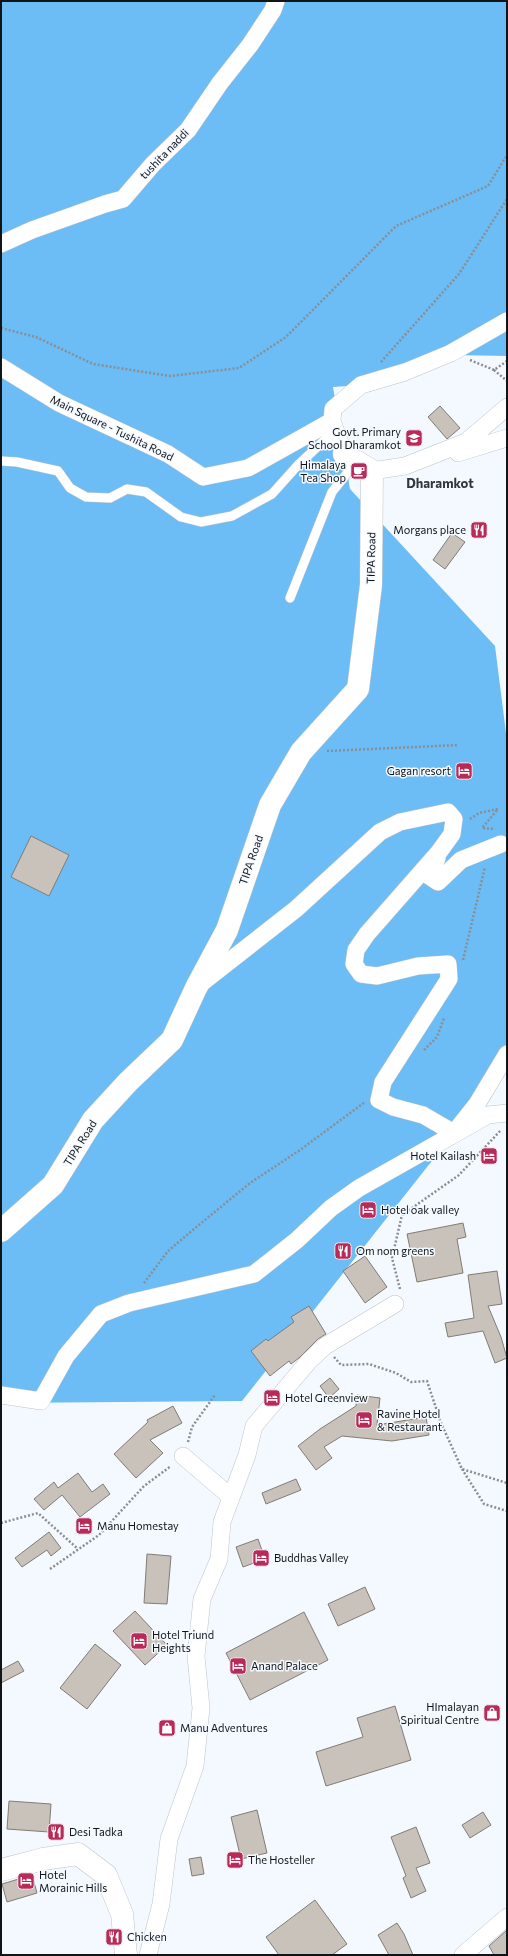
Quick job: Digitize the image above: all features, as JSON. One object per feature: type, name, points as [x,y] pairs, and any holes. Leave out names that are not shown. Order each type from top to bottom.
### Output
[{"type":"street","name":"tushita naddi","points":[[1,244],[32,230],[123,199],[153,164],[188,130],[220,83],[250,45],[273,10],[276,1]]},
{"type":"street","points":[[507,321],[451,354],[405,372],[361,385],[333,410],[332,421],[353,458],[405,466],[432,461],[507,438]]},
{"type":"street","name":"Main Square - Tushita Road","points":[[1,367],[58,403],[168,454],[203,477],[248,468],[332,421]]},
{"type":"street","points":[[405,466],[466,442],[507,407]]},
{"type":"street","name":"TIPA Road","points":[[1,1231],[53,1185],[93,1120],[128,1082],[172,1040],[196,988],[227,930],[270,805],[301,752],[358,689],[371,585],[353,458]]},
{"type":"street","points":[[196,988],[296,908],[380,832],[400,822],[448,812],[454,820],[452,834],[439,852],[367,934],[356,950],[354,964],[361,974],[377,976],[418,966],[448,964],[449,979],[383,1082],[379,1100],[393,1107],[423,1115],[454,1133]]},
{"type":"street","points":[[439,852],[429,876],[438,882],[461,860],[497,841]]},
{"type":"street","points":[[454,1133],[477,1104],[507,1054]]},
{"type":"street","points":[[1,1395],[41,1401],[66,1356],[101,1314],[129,1303],[254,1274],[298,1240],[331,1208],[359,1188],[488,1115],[507,1113]]},
{"type":"street","points":[[148,1955],[161,1904],[169,1839],[195,1766],[201,1708],[196,1656],[202,1599],[219,1559],[222,1522],[247,1455],[254,1426],[309,1361],[325,1346],[396,1304]]},
{"type":"street","points":[[183,1456],[231,1497]]},
{"type":"street","points":[[1,1870],[43,1858],[78,1854],[106,1875],[122,1914],[126,1955]]},
{"type":"street","points":[[463,1955],[507,1917]]},
{"type":"lane","points":[[1,461],[17,462],[58,471],[70,488],[86,497],[110,498],[127,489],[146,492],[181,517],[201,522],[232,516],[272,494],[298,464],[330,435],[353,458],[332,492],[290,598]]},
{"type":"path","points":[[1,328],[36,337],[93,364],[170,376],[239,368],[286,337],[396,226],[488,186],[507,155]]},
{"type":"path","points":[[361,385],[458,274],[507,199]]},
{"type":"path","points":[[451,354],[494,370],[507,382]]},
{"type":"path","points":[[494,370],[507,361]]},
{"type":"path","points":[[301,752],[458,745]]},
{"type":"path","points":[[453,830],[479,814],[498,809],[482,828],[497,841],[461,967]]},
{"type":"path","points":[[420,1054],[437,1037],[445,1016]]},
{"type":"path","points":[[129,1303],[168,1251],[250,1183],[300,1150],[381,1090]]},
{"type":"path","points":[[396,1304],[400,1290],[392,1258],[402,1215],[459,1175],[502,1130]]},
{"type":"path","points":[[341,1365],[369,1364],[396,1373],[411,1382],[427,1381],[441,1423],[462,1469],[484,1504],[507,1511]]},
{"type":"path","points":[[50,1569],[99,1535],[144,1486],[183,1456],[192,1427],[215,1395]]},
{"type":"path","points":[[462,1469],[507,1483]]},
{"type":"path","points":[[1,1523],[38,1513],[78,1549]]},
{"type":"shaded area","points":[[1,1],[507,1],[507,356],[454,355],[361,385],[333,387],[350,489],[495,646],[507,741],[507,1066],[242,1401],[1,1403]]},
{"type":"building","points":[[440,406],[460,428],[447,439],[428,417]]},
{"type":"building","points":[[452,533],[465,542],[445,569],[433,560]]},
{"type":"building","points":[[31,836],[69,855],[49,896],[11,877]]},
{"type":"building","points":[[463,1223],[466,1237],[457,1239],[463,1273],[417,1282],[407,1234]]},
{"type":"building","points":[[365,1256],[387,1287],[365,1303],[343,1271]]},
{"type":"building","points":[[497,1271],[502,1304],[488,1306],[501,1337],[507,1358],[495,1363],[483,1331],[448,1337],[445,1323],[474,1318],[468,1275]]},
{"type":"building","points":[[309,1306],[326,1334],[318,1339],[291,1364],[289,1361],[270,1376],[251,1351],[266,1339],[268,1341],[294,1322],[291,1317]]},
{"type":"building","points":[[330,1378],[339,1389],[329,1398],[320,1386]]},
{"type":"building","points":[[357,1395],[380,1398],[377,1425],[426,1417],[429,1435],[392,1441],[342,1436],[324,1447],[332,1458],[316,1470],[298,1446],[320,1429],[356,1406]]},
{"type":"building","points":[[173,1406],[182,1423],[150,1440],[163,1453],[136,1478],[114,1454],[148,1422],[147,1420]]},
{"type":"building","points":[[78,1473],[92,1492],[103,1484],[110,1494],[80,1517],[62,1495],[44,1510],[34,1499],[54,1482],[58,1488]]},
{"type":"building","points":[[296,1479],[301,1490],[266,1504],[262,1493]]},
{"type":"building","points":[[49,1532],[61,1548],[51,1556],[47,1550],[22,1567],[15,1558]]},
{"type":"building","points":[[258,1539],[265,1559],[243,1567],[236,1547]]},
{"type":"building","points":[[147,1554],[171,1556],[167,1604],[144,1603]]},
{"type":"building","points":[[365,1587],[375,1609],[338,1626],[328,1604]]},
{"type":"building","points":[[135,1611],[167,1645],[145,1665],[113,1631]]},
{"type":"building","points":[[304,1612],[328,1660],[250,1700],[226,1653]]},
{"type":"building","points":[[95,1644],[121,1665],[87,1709],[60,1688]]},
{"type":"building","points":[[18,1661],[24,1671],[1,1683],[1,1670]]},
{"type":"building","points":[[395,1706],[411,1760],[326,1786],[316,1752],[363,1737],[357,1718]]},
{"type":"building","points":[[9,1801],[51,1804],[49,1832],[7,1829]]},
{"type":"building","points":[[257,1810],[267,1853],[241,1859],[231,1817]]},
{"type":"building","points":[[483,1812],[491,1825],[470,1838],[462,1825]]},
{"type":"building","points":[[416,1827],[430,1863],[416,1868],[426,1891],[411,1898],[403,1878],[406,1876],[391,1837]]},
{"type":"building","points":[[201,1857],[204,1874],[192,1876],[189,1859]]},
{"type":"building","points":[[32,1875],[37,1893],[7,1902],[2,1884]]},
{"type":"building","points":[[315,1900],[347,1944],[332,1955],[279,1955],[266,1937]]},
{"type":"building","points":[[397,1923],[404,1934],[413,1955],[389,1955],[378,1935]]},
{"type":"building","points":[[507,1930],[507,1955],[494,1955],[489,1946]]},
{"type":"place","name":"Govt. Primary School Dharamkot","points":[[414,438]]},
{"type":"place","name":"Himalaya Tea Shop","points":[[359,471]]},
{"type":"place","name":"Morgans place","points":[[479,530]]},
{"type":"place","name":"Gagan resort","points":[[464,771]]},
{"type":"place","name":"Hotel Kailash","points":[[489,1156]]},
{"type":"place","name":"Hotel oak valley","points":[[368,1210]]},
{"type":"place","name":"Om nom greens","points":[[343,1251]]},
{"type":"place","name":"Hotel Greenview","points":[[272,1398]]},
{"type":"place","name":"Ravine Hotel & Restaurant","points":[[364,1420]]},
{"type":"place","name":"Manu Homestay","points":[[84,1526]]},
{"type":"place","name":"Buddhas Valley","points":[[261,1558]]},
{"type":"place","name":"Hotel Triund Heights","points":[[139,1641]]},
{"type":"place","name":"Anand Palace","points":[[238,1666]]},
{"type":"place","name":"HImalayan Spiritual Centre","points":[[492,1713]]},
{"type":"place","name":"Manu Adventures","points":[[167,1728]]},
{"type":"place","name":"Desi Tadka","points":[[56,1832]]},
{"type":"place","name":"The Hosteller","points":[[235,1860]]},
{"type":"place","name":"Hotel Morainic Hills","points":[[26,1881]]},
{"type":"place","name":"Chicken","points":[[114,1937]]},
{"type":"district","name":"Dharamkot","points":[[440,483]]}]
